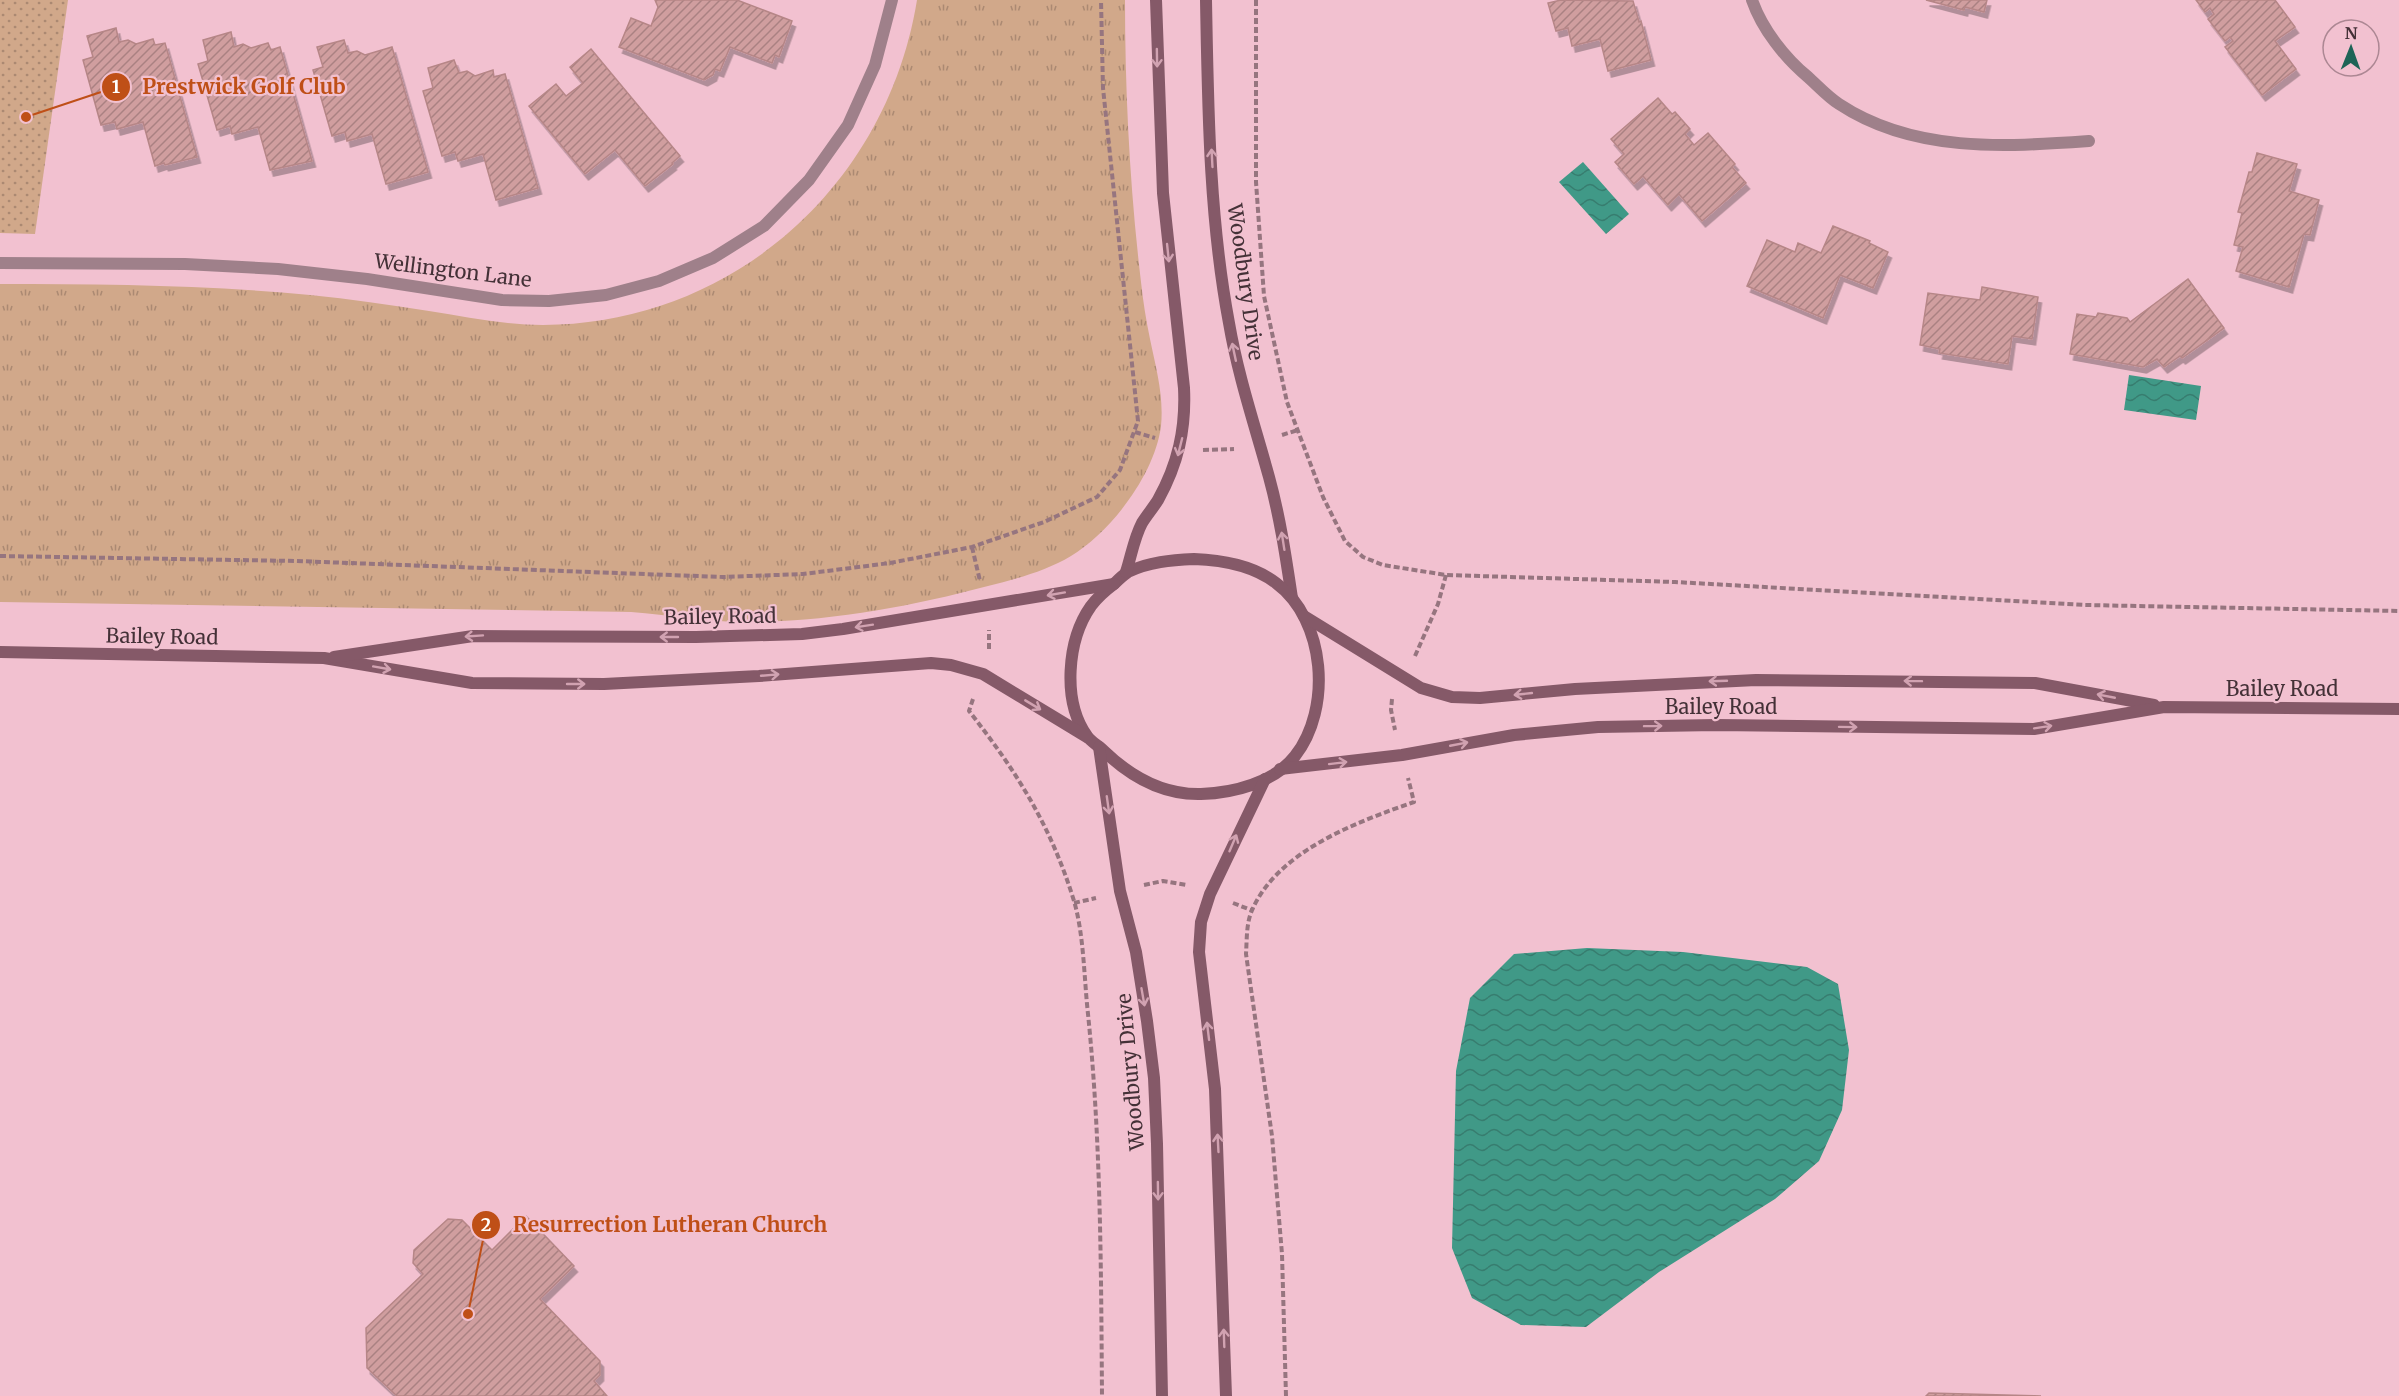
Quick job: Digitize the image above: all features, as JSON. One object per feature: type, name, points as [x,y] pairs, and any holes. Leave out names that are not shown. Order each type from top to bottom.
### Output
[{"type":"main road","points":[[1126,572],[1142,524],[1170,478],[1181,445],[1184,419],[1184,388],[1163,193],[1156,0]]},
{"type":"main road","name":"Woodbury Drive","points":[[1206,0],[1208,82],[1219,255],[1233,344],[1281,530],[1292,598]]},
{"type":"main road","points":[[1087,737],[1076,712],[1072,695],[1074,653],[1082,625],[1091,607],[1126,572],[1150,564],[1176,560],[1213,560],[1253,570],[1276,583],[1292,598],[1304,616],[1317,657],[1315,717],[1306,739],[1294,758],[1280,770]]},
{"type":"main road","name":"Bailey Road","points":[[324,658],[473,636],[696,637],[802,634],[1114,584]]},
{"type":"main road","name":"Bailey Road","points":[[1304,616],[1414,684],[1452,697],[1480,698],[1575,689],[1756,680],[2035,683],[2164,707],[2399,709]]},
{"type":"main road","name":"Bailey Road","points":[[0,652],[324,658],[472,683],[604,684],[759,676],[910,664],[951,665],[968,668],[994,680],[1087,737],[1125,771],[1145,782],[1181,793],[1199,794],[1235,790],[1280,770],[1402,755],[1522,734],[1598,727],[1716,725],[2034,729],[2164,707]]},
{"type":"main road","name":"Woodbury Drive","points":[[1099,747],[1120,891],[1136,952],[1154,1077],[1162,1396]]},
{"type":"main road","points":[[1226,1396],[1215,1089],[1199,951],[1201,922],[1210,894],[1264,779]]},
{"type":"street","name":"Wellington Lane","points":[[0,263],[185,264],[278,269],[367,279],[502,300],[549,301],[606,294],[659,281],[712,258],[764,226],[809,180],[853,115],[875,65],[892,0]]},
{"type":"street","points":[[1752,0],[1773,38],[1798,69],[1838,104],[1880,126],[1914,136],[1961,144],[2018,146],[2089,141]]},
{"type":"path","points":[[0,556],[296,561],[723,577],[803,574],[890,563],[972,547],[1044,522],[1097,497],[1120,470],[1135,432],[1137,410],[1103,88],[1101,0]]},
{"type":"path","points":[[1256,0],[1256,182],[1264,296],[1287,402],[1323,497],[1345,541],[1363,557],[1383,565],[1424,573],[1675,582],[2085,605],[2399,611]]},
{"type":"path","points":[[1135,432],[1211,451],[1230,450],[1298,430]]},
{"type":"path","points":[[969,711],[1004,756],[1033,803],[1055,847],[1074,903],[1090,1036],[1096,1129],[1102,1396]]},
{"type":"path","points":[[1286,1396],[1282,1254],[1272,1136],[1246,954],[1251,910],[1265,887],[1284,867],[1324,840],[1365,819],[1414,802]]},
{"type":"path","points":[[1074,903],[1156,882],[1169,882],[1184,884],[1251,910]]},
{"type":"green space","points":[[0,0],[68,0],[35,234],[0,233]]},
{"type":"green space","points":[[917,0],[1125,0],[1131,177],[1144,303],[1160,393],[1161,426],[1150,463],[1129,500],[1101,532],[1071,556],[1041,570],[958,594],[868,612],[776,621],[716,621],[631,612],[0,602],[0,284],[233,289],[355,300],[528,325],[612,318],[677,300],[736,271],[790,232],[835,184],[872,129],[900,67]]},
{"type":"water","points":[[1583,162],[1629,214],[1606,234],[1559,182]]},
{"type":"water","points":[[2129,375],[2201,386],[2196,420],[2124,410]]},
{"type":"water","points":[[1587,948],[1683,952],[1807,967],[1838,984],[1849,1050],[1842,1110],[1819,1161],[1775,1199],[1659,1272],[1586,1327],[1521,1325],[1472,1298],[1452,1248],[1456,1071],[1470,998],[1514,954]]},
{"type":"building","points":[[655,0],[737,0],[792,21],[779,57],[775,55],[772,63],[730,47],[720,71],[715,69],[713,75],[704,80],[619,47],[631,18],[651,26],[658,7]]},
{"type":"building","points":[[1561,0],[1633,1],[1639,22],[1641,21],[1651,60],[1608,71],[1600,39],[1572,46],[1568,28],[1556,31],[1548,3]]},
{"type":"building","points":[[1926,0],[1987,0],[1984,12],[1965,7],[1964,10]]},
{"type":"building","points":[[2196,0],[2275,0],[2295,27],[2275,41],[2296,69],[2262,95],[2225,47],[2233,41],[2230,37],[2225,41],[2208,19],[2214,14],[2210,8],[2205,12]]},
{"type":"building","points":[[116,28],[119,42],[128,40],[136,44],[153,39],[155,45],[165,43],[197,157],[155,166],[143,122],[117,129],[115,122],[101,125],[83,60],[93,57],[87,36]]},
{"type":"building","points":[[231,32],[234,47],[243,44],[251,48],[268,43],[271,50],[280,47],[312,161],[270,170],[258,127],[232,134],[230,126],[217,130],[198,64],[208,61],[203,40]]},
{"type":"building","points":[[344,40],[348,53],[357,51],[365,55],[392,47],[428,172],[386,184],[372,134],[347,141],[345,132],[332,136],[313,70],[323,67],[317,47]]},
{"type":"building","points":[[591,49],[680,156],[645,186],[615,150],[585,174],[529,106],[556,84],[566,96],[583,83],[570,67]]},
{"type":"building","points":[[454,60],[459,73],[467,71],[475,76],[493,70],[494,77],[505,74],[538,188],[496,200],[483,154],[458,161],[455,152],[442,156],[423,91],[433,88],[428,68]]},
{"type":"building","points":[[1658,98],[1690,129],[1685,134],[1694,145],[1708,133],[1735,164],[1732,167],[1746,183],[1702,221],[1679,194],[1668,205],[1643,176],[1634,184],[1615,162],[1624,154],[1611,139]]},
{"type":"building","points":[[2257,153],[2297,164],[2289,191],[2319,200],[2310,235],[2304,234],[2289,287],[2236,271],[2243,247],[2234,245],[2242,213],[2238,212]]},
{"type":"building","points":[[1833,226],[1870,241],[1869,243],[1888,252],[1873,288],[1840,275],[1823,318],[1747,286],[1767,240],[1795,252],[1798,243],[1821,253]]},
{"type":"building","points":[[2188,279],[2224,328],[2182,358],[2180,356],[2164,367],[2157,359],[2143,367],[2070,354],[2077,314],[2096,317],[2098,313],[2127,318],[2130,322]]},
{"type":"building","points":[[1982,287],[2038,297],[2032,339],[2012,336],[2008,364],[1939,353],[1940,349],[1920,345],[1928,293],[1980,300]]},
{"type":"building","points":[[526,1216],[574,1266],[540,1299],[600,1361],[600,1375],[594,1381],[607,1396],[397,1396],[367,1368],[366,1328],[423,1274],[413,1263],[414,1250],[448,1219],[462,1220],[492,1250]]},
{"type":"building","points":[[1929,1393],[2041,1396],[1926,1396]]},
{"type":"place","name":"Prestwick Golf Club","points":[[26,117]]},
{"type":"place","name":"Resurrection Lutheran Church","points":[[468,1314]]}]
